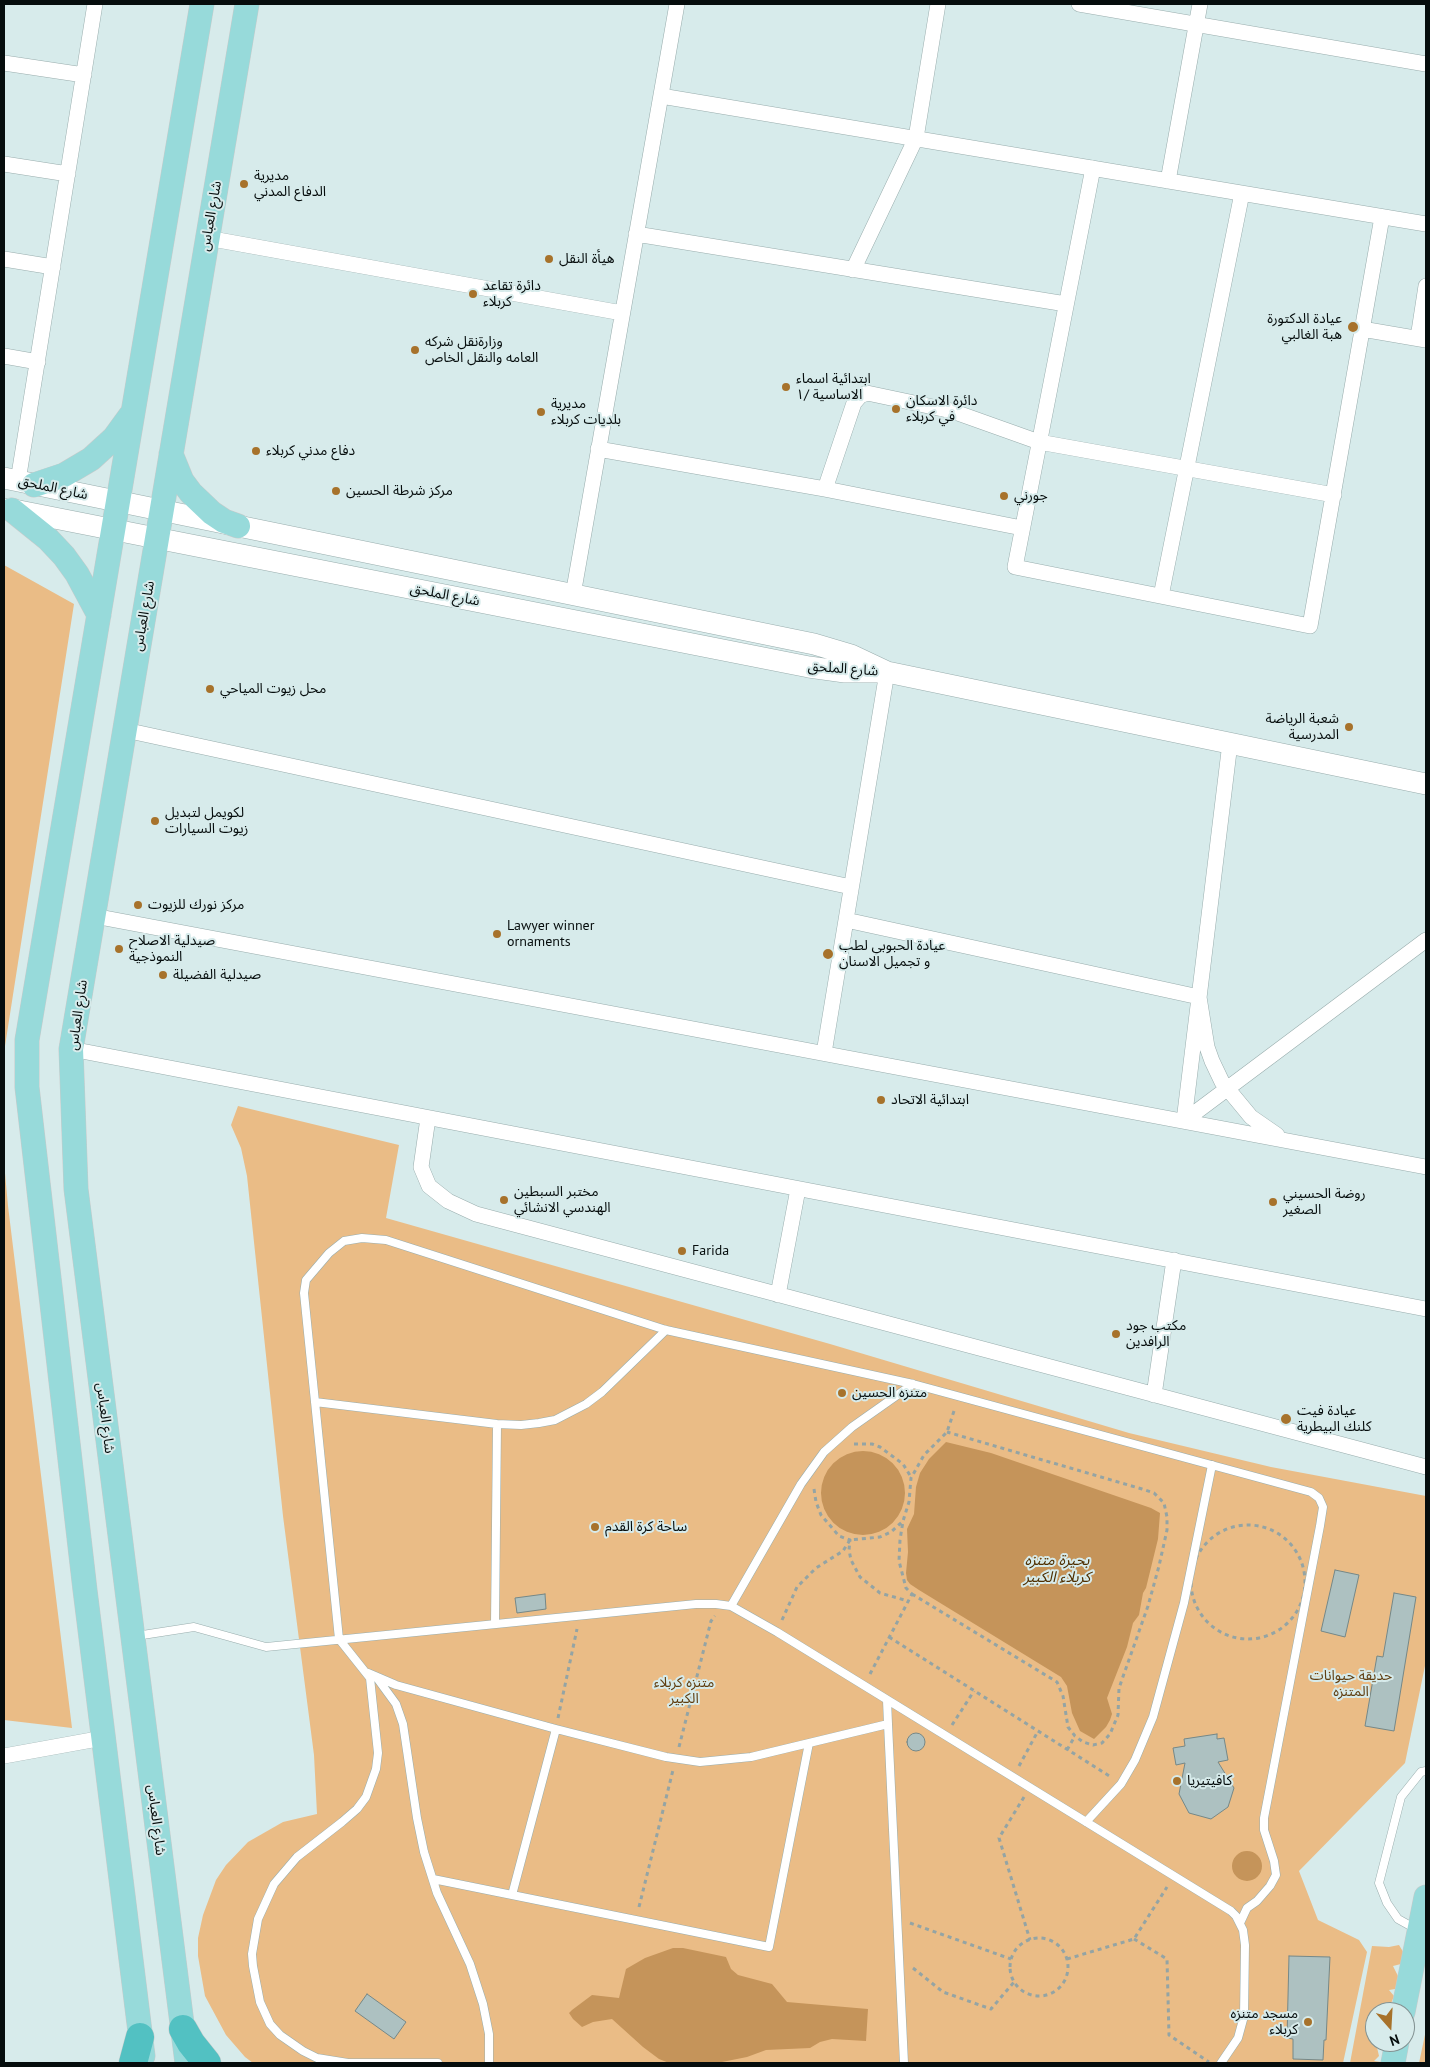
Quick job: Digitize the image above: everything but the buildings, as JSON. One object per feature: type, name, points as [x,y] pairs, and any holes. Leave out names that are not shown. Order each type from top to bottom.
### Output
[{"type":"highway","points":[[183,2029],[207,2063]]},
{"type":"highway","points":[[134,2063],[142,2050]]},
{"type":"main road","points":[[142,2050],[103,1738],[27,1087],[27,1040],[202,4]]},
{"type":"main road","name":"شارع العباس","points":[[187,2063],[76,1189],[71,1049],[247,4]]},
{"type":"main road","points":[[19,482],[64,475],[91,459],[114,438],[133,413]]},
{"type":"main road","points":[[171,454],[182,481],[191,493],[212,513],[224,521],[238,526]]},
{"type":"main road","points":[[8,509],[31,524],[64,556],[78,574],[99,615]]},
{"type":"main road","points":[[1405,2002],[1426,1896]]},
{"type":"street","points":[[19,482],[95,4]]},
{"type":"street","points":[[568,620],[677,4]]},
{"type":"street","points":[[853,270],[916,138],[938,4]]},
{"type":"street","points":[[1079,4],[1426,64]]},
{"type":"street","points":[[1168,181],[1200,4]]},
{"type":"street","points":[[4,63],[84,75]]},
{"type":"street","points":[[661,96],[1426,224]]},
{"type":"street","points":[[4,164],[68,174]]},
{"type":"street","points":[[1093,168],[1015,567],[1310,626],[1382,216]]},
{"type":"street","points":[[1161,596],[1242,193]]},
{"type":"street","points":[[636,234],[1066,304]]},
{"type":"street","points":[[208,238],[622,313]]},
{"type":"street","points":[[4,260],[54,267]]},
{"type":"street","points":[[1362,329],[1422,339],[1426,286]]},
{"type":"street","points":[[4,356],[38,362]]},
{"type":"street","points":[[825,489],[854,403],[867,393],[952,412],[1039,442],[1334,495]]},
{"type":"street","points":[[598,449],[825,489],[1022,528]]},
{"type":"street","name":"شارع الملحق","points":[[19,482],[814,644],[851,655],[887,672]]},
{"type":"street","name":"شارع الملحق","points":[[8,509],[810,668],[846,672],[887,672]]},
{"type":"street","points":[[824,1054],[887,672],[1426,784]]},
{"type":"street","points":[[125,730],[851,887]]},
{"type":"street","points":[[1184,1121],[1230,743]]},
{"type":"street","points":[[94,916],[1426,1167]]},
{"type":"street","points":[[846,920],[1199,997]]},
{"type":"street","points":[[1184,1121],[1426,940]]},
{"type":"street","points":[[1199,997],[1207,1047],[1216,1070],[1227,1089],[1251,1117],[1270,1132],[1286,1141]]},
{"type":"street","points":[[71,1049],[1426,1309]]},
{"type":"street","points":[[428,1118],[421,1167],[429,1186],[459,1207],[476,1214],[1154,1396],[1426,1466]]},
{"type":"street","points":[[778,1295],[798,1188]]},
{"type":"street","points":[[1154,1396],[1174,1260]]},
{"type":"street","points":[[4,1756],[103,1738]]},
{"type":"lane","points":[[438,2063],[348,2063],[317,2058],[291,2043],[270,2024],[260,2002],[255,1984],[252,1954],[254,1937],[258,1919],[274,1884],[297,1857],[357,1809],[366,1797],[371,1784],[378,1753],[373,1691],[370,1678],[339,1639],[304,1293],[306,1280],[316,1267],[344,1241],[362,1238],[386,1240],[666,1330],[913,1384],[1311,1492],[1319,1498],[1323,1507],[1264,1818],[1264,1830],[1274,1861],[1276,1875],[1270,1886],[1257,1901],[1247,1908],[1240,1923]]},
{"type":"lane","points":[[315,1402],[497,1424],[521,1425],[539,1423],[568,1414],[602,1392],[666,1330]]},
{"type":"lane","points":[[731,1606],[801,1484],[824,1452],[852,1427],[913,1384]]},
{"type":"lane","points":[[495,1624],[497,1424]]},
{"type":"lane","points":[[1086,1822],[1121,1784],[1135,1760],[1153,1717],[1169,1663],[1212,1465]]},
{"type":"lane","points":[[132,1636],[194,1627],[266,1647],[696,1604],[731,1606],[777,1632],[1230,1911],[1240,1923],[1245,1945],[1244,2016],[1238,2038],[1221,2063]]},
{"type":"lane","points":[[364,1671],[377,1678],[556,1728],[676,1759],[700,1762],[730,1760],[888,1724]]},
{"type":"lane","points":[[377,1678],[396,1704],[403,1724],[424,1852],[437,1893],[470,1964],[483,2004],[490,2034],[489,2063]]},
{"type":"lane","points":[[886,1700],[904,2063]]},
{"type":"lane","points":[[512,1895],[556,1728]]},
{"type":"lane","points":[[433,1879],[770,1947],[809,1743]]},
{"type":"lane","points":[[1420,1930],[1398,1919],[1386,1903],[1379,1883],[1401,1797],[1421,1772],[1426,1770]]},
{"type":"path","points":[[948,1432],[1142,1489],[1154,1493],[1164,1504],[1167,1530],[1161,1557],[1148,1606],[1119,1688],[1118,1715],[1115,1725],[1102,1743],[1093,1745],[1083,1742],[1068,1727],[1063,1696],[1057,1682],[912,1594],[906,1588],[899,1561],[903,1520],[909,1502],[911,1478],[924,1455],[948,1432],[958,1396]]},
{"type":"path","points":[[852,1445],[872,1444],[880,1447],[903,1464],[911,1478]]},
{"type":"path","points":[[814,1484],[816,1502],[821,1515],[839,1536],[850,1540],[880,1537],[891,1532],[903,1520]]},
{"type":"path","points":[[1240,1524],[1258,1525],[1275,1530],[1290,1542],[1300,1557],[1306,1574],[1305,1593],[1298,1610],[1287,1624],[1273,1634],[1256,1639],[1239,1639],[1222,1634],[1208,1624],[1197,1610],[1191,1594],[1191,1566],[1207,1541],[1222,1530],[1240,1524]]},
{"type":"path","points":[[850,1540],[851,1560],[860,1577],[880,1593],[908,1601]]},
{"type":"path","points":[[777,1632],[798,1587],[816,1568],[843,1551],[850,1540]]},
{"type":"path","points":[[864,1686],[912,1594]]},
{"type":"path","points":[[635,1920],[711,1622],[717,1612],[731,1606]]},
{"type":"path","points":[[556,1728],[580,1616]]},
{"type":"path","points":[[889,1637],[1121,1784]]},
{"type":"path","points":[[946,1736],[974,1691]]},
{"type":"path","points":[[1013,1777],[1038,1732]]},
{"type":"path","points":[[1067,1750],[1075,1736]]},
{"type":"path","points":[[1030,1788],[999,1838],[1030,1940]]},
{"type":"path","points":[[1067,1959],[1134,1939],[1174,1876]]},
{"type":"path","points":[[897,1918],[1011,1959]]},
{"type":"path","points":[[1045,1938],[1054,1942],[1061,1948],[1067,1959],[1068,1975],[1057,1990],[1048,1995],[1039,1996],[1021,1990],[1010,1974],[1011,1959],[1018,1946],[1030,1940],[1045,1938]]},
{"type":"path","points":[[1134,1939],[1167,1959],[1169,2035],[1212,2063]]},
{"type":"path","points":[[899,1957],[943,1992],[992,2009],[1014,1982]]},
{"type":"green space","points":[[4,565],[74,604],[5,1046],[4,1066]]},
{"type":"green space","name":"متنزه كربلاء الكبير","points":[[238,1106],[399,1145],[386,1218],[830,1344],[1129,1433],[1271,1467],[1426,1496],[1426,1661],[1405,1763],[1299,1871],[1318,1920],[1359,1940],[1367,1952],[1343,2063],[253,2063],[245,2057],[226,2035],[205,1996],[198,1956],[198,1938],[203,1915],[216,1880],[226,1865],[248,1842],[283,1822],[317,1814],[314,1755],[283,1516],[247,1176],[241,1148],[231,1125]]},
{"type":"green space","points":[[4,1162],[8,1206],[72,1728],[4,1720]]},
{"type":"green space","points":[[1399,1945],[1405,1955],[1401,1964],[1393,1966],[1400,1980],[1395,1989],[1389,1990],[1394,1996],[1392,2002],[1365,2002],[1365,2052],[1378,2052],[1379,2056],[1374,2061],[1381,2062],[1350,2063],[1372,1946],[1389,1947]]},
{"type":"green space","points":[[1426,2030],[1426,2063],[1419,2063]]},
{"type":"water","name":"بحيرة متنزه كربلاء الكبير","points":[[946,1442],[991,1453],[1151,1508],[1160,1513],[1158,1539],[1139,1615],[1133,1623],[1127,1647],[1107,1698],[1112,1714],[1106,1727],[1094,1739],[1080,1731],[1072,1713],[1067,1686],[1061,1677],[919,1590],[907,1580],[907,1529],[914,1514],[916,1487],[920,1473],[929,1459]]},
{"type":"water","points":[[855,1451],[871,1451],[887,1458],[898,1469],[905,1485],[902,1509],[893,1523],[887,1528],[871,1535],[855,1535],[839,1528],[828,1517],[821,1501],[821,1485],[828,1469],[839,1458]]},
{"type":"water","points":[[1247,1851],[1258,1855],[1262,1866],[1258,1877],[1247,1881],[1236,1877],[1232,1866],[1236,1855]]},
{"type":"water","points":[[673,1948],[683,1948],[726,1957],[731,1969],[738,1975],[772,1984],[787,2002],[868,2009],[866,2041],[832,2039],[820,2042],[810,2048],[766,2050],[747,2057],[717,2063],[669,2063],[659,2059],[643,2047],[612,2019],[593,2022],[582,2027],[569,2013],[592,1995],[619,1998],[626,1969],[645,1958]]},
{"type":"place","name":"مديرية الدفاع المدني","points":[[244,184]]},
{"type":"place","name":"هيأة النقل","points":[[549,259]]},
{"type":"place","name":"دائرة تقاعد كربلاء","points":[[473,294]]},
{"type":"place","name":"عيادة الدكتورة هبة الغالبي","points":[[1353,327]]},
{"type":"place","name":"وزارةنقل شركه العامه والنقل الخاص","points":[[415,350]]},
{"type":"place","name":"ابتدائية اسماء الاساسية /١","points":[[786,387]]},
{"type":"place","name":"دائرة الاسكان في كربلاء","points":[[896,409]]},
{"type":"place","name":"مديرية بلديات كربلاء","points":[[541,412]]},
{"type":"place","name":"دفاع مدني كربلاء","points":[[256,451]]},
{"type":"place","name":"مركز شرطة الحسين","points":[[336,491]]},
{"type":"place","name":"جورني","points":[[1004,496]]},
{"type":"place","name":"محل زيوت المياحي","points":[[210,689]]},
{"type":"place","name":"شعبة الرياضة المدرسية","points":[[1349,727]]},
{"type":"place","name":"لكويمل لتبديل زيوت السيارات","points":[[155,821]]},
{"type":"place","name":"مركز نورك للزيوت","points":[[138,905]]},
{"type":"place","name":"Lawyer winner ornaments","points":[[497,934]]},
{"type":"place","name":"صيدلية الاصلاح النموذجية","points":[[119,949]]},
{"type":"place","name":"عيادة الحبوبي لطب و تجميل الاسنان","points":[[828,954]]},
{"type":"place","name":"صيدلية الفضيلة","points":[[163,975]]},
{"type":"place","name":"ابتدائية الاتحاد","points":[[881,1100]]},
{"type":"place","name":"مختبر السبطين الهندسي الانشائي","points":[[504,1200]]},
{"type":"place","name":"روضة الحسيني الصغير","points":[[1273,1202]]},
{"type":"place","name":"Farida","points":[[682,1251]]},
{"type":"place","name":"مكتب جود الرافدين","points":[[1116,1334]]},
{"type":"place","name":"متنزه الحسين","points":[[842,1393]]},
{"type":"place","name":"عيادة فيت كلنك البيطرية","points":[[1286,1419]]},
{"type":"place","name":"ساحة كرة القدم","points":[[595,1527]]},
{"type":"place","name":"كافيتيريا","points":[[1177,1781]]},
{"type":"place","name":"مسجد متنزه كربلاء","points":[[1308,2022]]},
{"type":"park label","name":"حديقة حيوانات المتنزه","points":[[1351,1684]]}]
